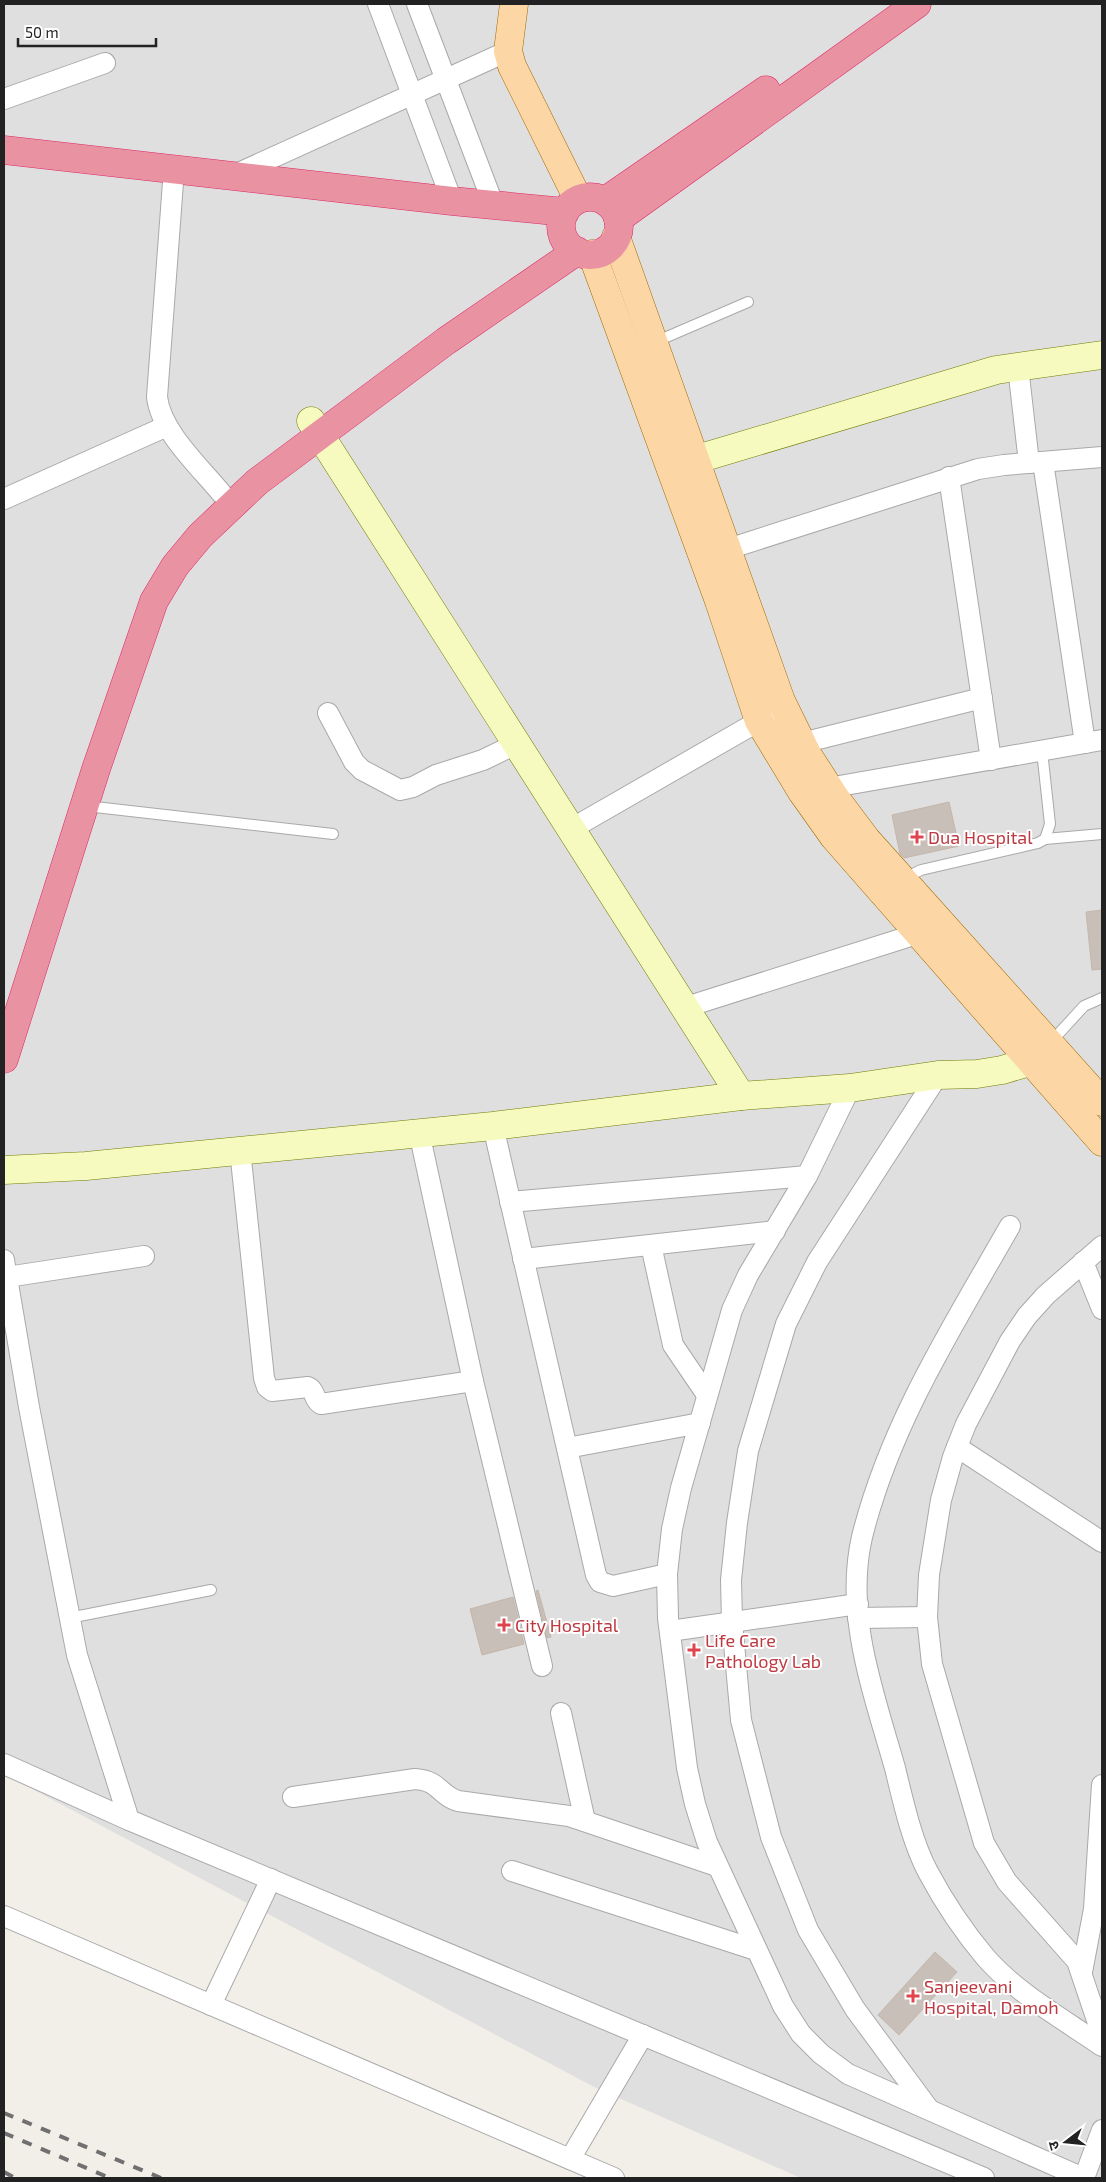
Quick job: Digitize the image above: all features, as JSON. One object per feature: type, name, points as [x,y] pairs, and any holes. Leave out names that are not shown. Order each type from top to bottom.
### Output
[{"type":"highway","points":[[4,1019],[79,805],[151,610],[164,583],[186,551],[315,428],[435,328],[578,248],[606,249],[613,219],[824,61],[890,4]]},
{"type":"highway","points":[[824,61],[917,4]]},
{"type":"highway","points":[[4,150],[494,206],[571,205],[596,197],[613,219]]},
{"type":"highway","points":[[571,205],[562,220],[578,248]]},
{"type":"highway","points":[[4,1059],[147,577],[158,559],[195,518],[248,470],[315,428]]},
{"type":"main road","points":[[514,4],[508,51],[516,77],[571,205]]},
{"type":"main road","points":[[613,219],[728,549],[731,596],[759,721],[818,793]]},
{"type":"main road","points":[[578,248],[669,468],[802,743],[834,837],[894,888],[930,927],[1049,1044],[1102,1102]]},
{"type":"main road","points":[[930,927],[1029,1062],[1102,1142]]},
{"type":"street","points":[[378,4],[452,201]]},
{"type":"street","points":[[417,4],[494,206]]},
{"type":"street","points":[[232,176],[508,51]]},
{"type":"street","points":[[4,99],[105,64]]},
{"type":"street","points":[[174,169],[157,397],[159,409],[167,426],[222,494]]},
{"type":"street","points":[[669,468],[996,370],[1102,354]]},
{"type":"street","points":[[818,793],[1093,742],[1018,367]]},
{"type":"street","points":[[4,499],[167,426]]},
{"type":"street","points":[[315,428],[518,743],[683,1008],[741,1096]]},
{"type":"street","points":[[728,549],[949,477],[996,466],[1102,457]]},
{"type":"street","points":[[949,477],[991,760]]},
{"type":"street","points":[[802,743],[982,698]]},
{"type":"street","points":[[571,829],[759,721],[786,711]]},
{"type":"street","points":[[328,713],[354,762],[362,770],[400,790],[413,787],[436,775],[483,760],[518,743]]},
{"type":"street","points":[[683,1008],[930,927]]},
{"type":"street","points":[[4,1170],[86,1166],[493,1126],[741,1096],[850,1088],[938,1076],[985,1073],[1029,1062],[1049,1044]]},
{"type":"street","points":[[930,2110],[855,2009],[808,1930],[771,1837],[741,1720],[732,1622],[732,1571],[748,1451],[786,1324],[817,1262],[938,1076]]},
{"type":"street","points":[[850,1088],[808,1176],[748,1275],[732,1310],[707,1395],[672,1529],[667,1574],[670,1631],[687,1768],[695,1804],[717,1866],[783,2006],[802,2034],[821,2054],[848,2074],[1084,2178],[1102,2130]]},
{"type":"street","points":[[493,1126],[596,1574],[600,1582],[613,1586],[667,1574]]},
{"type":"street","points":[[419,1132],[473,1381],[542,1666]]},
{"type":"street","points":[[240,1150],[264,1378],[267,1387],[272,1391],[308,1388],[313,1391],[320,1404],[473,1381]]},
{"type":"street","points":[[510,1202],[808,1176]]},
{"type":"street","points":[[1010,1226],[923,1378],[901,1426],[875,1495],[862,1539],[857,1580],[858,1611],[869,1674],[906,1812],[926,1870],[958,1921],[986,1957],[1012,1984],[1102,2036]]},
{"type":"street","points":[[523,1259],[775,1231]]},
{"type":"street","points":[[651,1245],[673,1345],[707,1395]]},
{"type":"street","points":[[1102,1246],[1046,1295],[1027,1316],[1001,1357],[966,1424],[957,1446],[941,1500],[934,1537],[927,1617],[932,1664],[984,1843],[1007,1882],[1070,1951],[1082,1972],[1102,2036]]},
{"type":"street","points":[[129,1820],[76,1655],[5,1269],[144,1256]]},
{"type":"street","points":[[1083,1262],[1102,1309]]},
{"type":"street","points":[[567,1448],[700,1423]]},
{"type":"street","points":[[957,1446],[1102,1542]]},
{"type":"street","points":[[670,1631],[732,1622],[858,1611],[927,1617]]},
{"type":"street","points":[[561,1713],[585,1821]]},
{"type":"street","points":[[4,1764],[129,1820],[984,2178]]},
{"type":"street","points":[[293,1797],[415,1779],[428,1780],[437,1785],[452,1800],[458,1802],[559,1813],[717,1866]]},
{"type":"street","points":[[1082,1972],[1094,1909],[1102,1785]]},
{"type":"street","points":[[512,1871],[756,1950]]},
{"type":"street","points":[[211,2005],[271,1879]]},
{"type":"street","points":[[4,1916],[614,2178]]},
{"type":"street","points":[[570,2159],[643,2035]]},
{"type":"lane","points":[[655,342],[748,302]]},
{"type":"lane","points":[[1042,750],[1050,824],[1045,839]]},
{"type":"lane","points":[[79,805],[333,834]]},
{"type":"lane","points":[[894,888],[921,870],[1038,843],[1045,839],[1102,834]]},
{"type":"lane","points":[[1049,1044],[1084,1006],[1102,998]]},
{"type":"lane","points":[[69,1618],[211,1590]]},
{"type":"shaded area","points":[[4,4],[1102,4],[1102,2178],[801,2178],[596,2088],[4,1774]]},
{"type":"building","points":[[949,802],[959,846],[904,858],[900,854],[892,815]]},
{"type":"building","points":[[1102,910],[1102,969],[1092,970],[1086,912]]},
{"type":"building","points":[[538,1590],[551,1637],[547,1638],[536,1591]]},
{"type":"building","points":[[513,1597],[524,1644],[482,1655],[470,1609]]},
{"type":"building","points":[[935,1952],[957,1972],[899,2035],[878,2015]]},
{"type":"railway","points":[[4,2113],[161,2178]]},
{"type":"railway","points":[[4,2133],[110,2178]]},
{"type":"railway","points":[[4,2172],[15,2178]]},
{"type":"place","name":"Dua Hospital","points":[[917,837]]},
{"type":"place","name":"City Hospital","points":[[504,1625]]},
{"type":"place","name":"Life Care Pathology Lab","points":[[694,1650]]},
{"type":"place","name":"Sanjeevani Hospital, Damoh","points":[[913,1996]]}]
